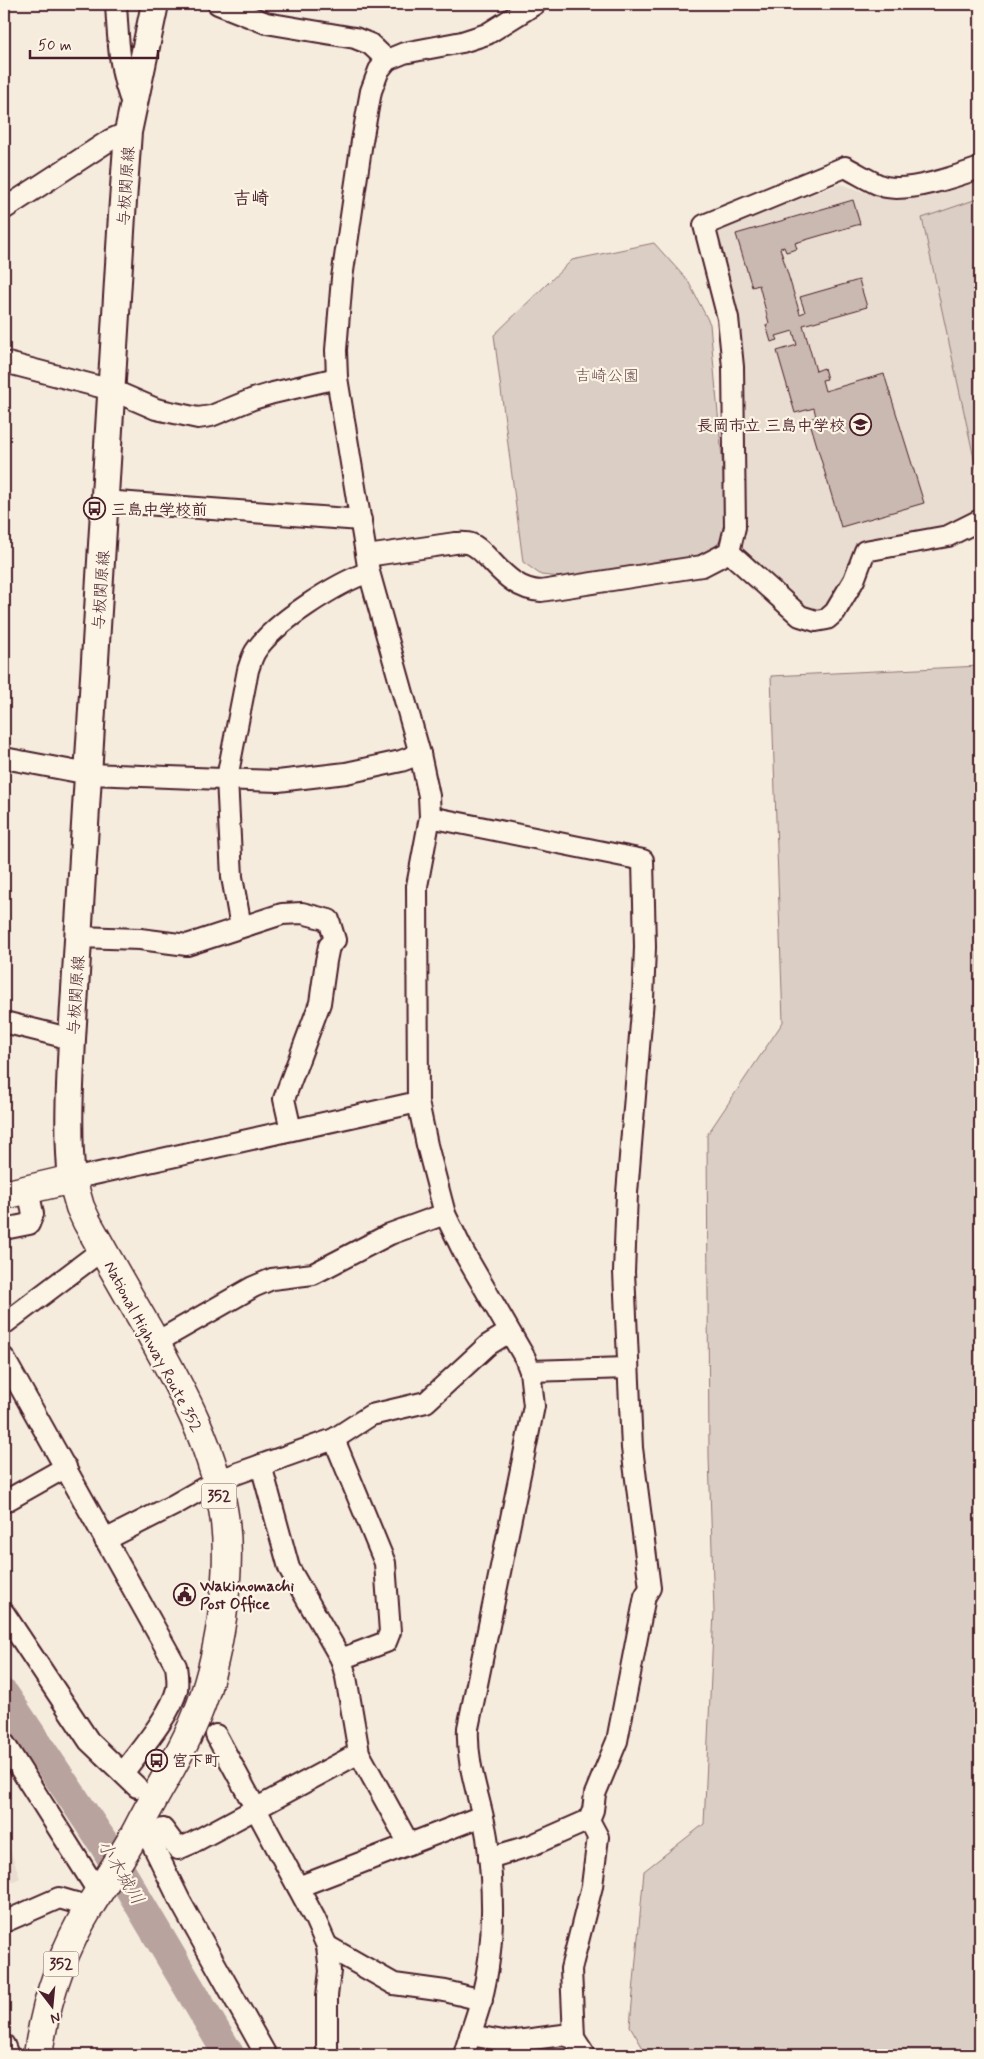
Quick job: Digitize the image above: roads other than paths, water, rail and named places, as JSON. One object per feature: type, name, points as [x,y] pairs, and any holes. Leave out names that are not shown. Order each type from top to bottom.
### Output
[{"type":"highway","points":[[16,1192],[72,1180]]},
{"type":"highway","name":"National Highway Route 352","points":[[38,2055],[48,2000],[58,1972],[98,1894],[147,1826],[197,1715],[216,1653],[225,1593],[227,1558],[225,1522],[212,1462],[190,1405],[102,1250],[80,1207],[72,1180]]},
{"type":"main road","name":"与板関原線","points":[[72,1180],[68,1116],[72,1039],[128,132],[154,4]]},
{"type":"street","points":[[116,4],[126,92],[133,106]]},
{"type":"street","points":[[218,4],[266,23],[355,38],[370,44],[380,51],[387,60]]},
{"type":"street","points":[[464,2055],[482,2000],[490,1946],[492,1904],[482,1816],[469,1762],[468,1728],[534,1406],[530,1371],[525,1358],[463,1251],[445,1214],[418,1102],[417,886],[430,817],[429,796],[420,754],[368,564],[337,378],[336,350],[337,322],[362,141],[371,92],[379,70],[387,60],[404,54],[462,42],[487,34],[535,4]]},
{"type":"street","points":[[4,209],[110,140],[128,132]]},
{"type":"street","points":[[241,927],[232,877],[227,778],[248,670],[254,653],[264,641],[306,607],[352,578],[368,564],[455,542],[468,543],[477,547],[507,578],[529,590],[541,591],[702,566],[729,552],[735,527],[733,367],[728,318],[704,224],[845,167],[886,187],[904,187],[932,182],[980,168]]},
{"type":"street","points":[[4,362],[112,390],[156,409],[198,418],[211,416],[260,397],[337,378]]},
{"type":"street","points":[[104,501],[361,520]]},
{"type":"street","points":[[729,552],[800,616],[816,621],[826,618],[835,612],[854,580],[864,550],[948,536],[980,520]]},
{"type":"street","points":[[4,758],[89,774],[278,781],[336,774],[401,761],[420,754]]},
{"type":"street","points":[[430,817],[643,860],[645,947],[643,999],[627,1193],[624,1272],[632,1448],[650,1588],[645,1596],[617,1741],[595,1794],[593,1810],[589,1820],[532,1846],[488,1858]]},
{"type":"street","points":[[78,937],[140,939],[187,944],[282,914],[302,913],[329,920],[335,940],[329,946],[320,1003],[284,1099],[291,1130]]},
{"type":"street","points":[[4,1022],[72,1039]]},
{"type":"street","points":[[72,1180],[418,1102]]},
{"type":"street","points":[[4,1229],[28,1224],[33,1214],[16,1192]]},
{"type":"street","points":[[156,1343],[253,1287],[272,1280],[313,1274],[390,1234],[445,1214]]},
{"type":"street","points":[[4,1324],[102,1250]]},
{"type":"street","points":[[105,1540],[216,1481],[334,1439],[371,1416],[426,1402],[488,1345],[510,1332]]},
{"type":"street","points":[[4,1358],[105,1540],[182,1670],[174,1698],[130,1780],[89,1741],[4,1613]]},
{"type":"street","points":[[530,1371],[628,1368]]},
{"type":"street","points":[[334,1439],[385,1563],[390,1617],[390,1632],[386,1642],[341,1659]]},
{"type":"street","points":[[261,1465],[289,1568],[341,1659],[346,1677],[359,1753],[408,1844]]},
{"type":"street","points":[[4,1502],[66,1467]]},
{"type":"street","points":[[216,1735],[328,1946],[330,1971],[327,1996],[327,2055]]},
{"type":"street","points":[[4,1743],[98,1894],[59,1898],[4,1922]]},
{"type":"street","points":[[147,1826],[178,1849],[359,1753]]},
{"type":"street","points":[[298,1887],[482,1816]]},
{"type":"street","points":[[585,2055],[574,2038],[572,1969],[592,1886],[598,1837],[589,1820]]},
{"type":"street","points":[[147,1826],[180,1901],[266,2055]]},
{"type":"street","points":[[328,1946],[394,1984],[445,1990],[482,2000]]},
{"type":"street","points":[[470,2034],[509,2042],[563,2035],[574,2038]]},
{"type":"street","points":[[4,2045],[8,2055]]},
{"type":"waterway","name":"小木城川","points":[[4,1695],[104,1844],[229,2055]]},
{"type":"place","name":"長岡市立 三島中学校","points":[[861,425]]},
{"type":"place","name":"三島中学校前","points":[[95,509]]},
{"type":"place","name":"Wakinomachi Post Office","points":[[184,1594]]},
{"type":"place","name":"宮下町","points":[[156,1760]]},
{"type":"district","name":"吉崎","points":[[251,198]]},
{"type":"park label","name":"吉崎公園","points":[[607,375]]}]
